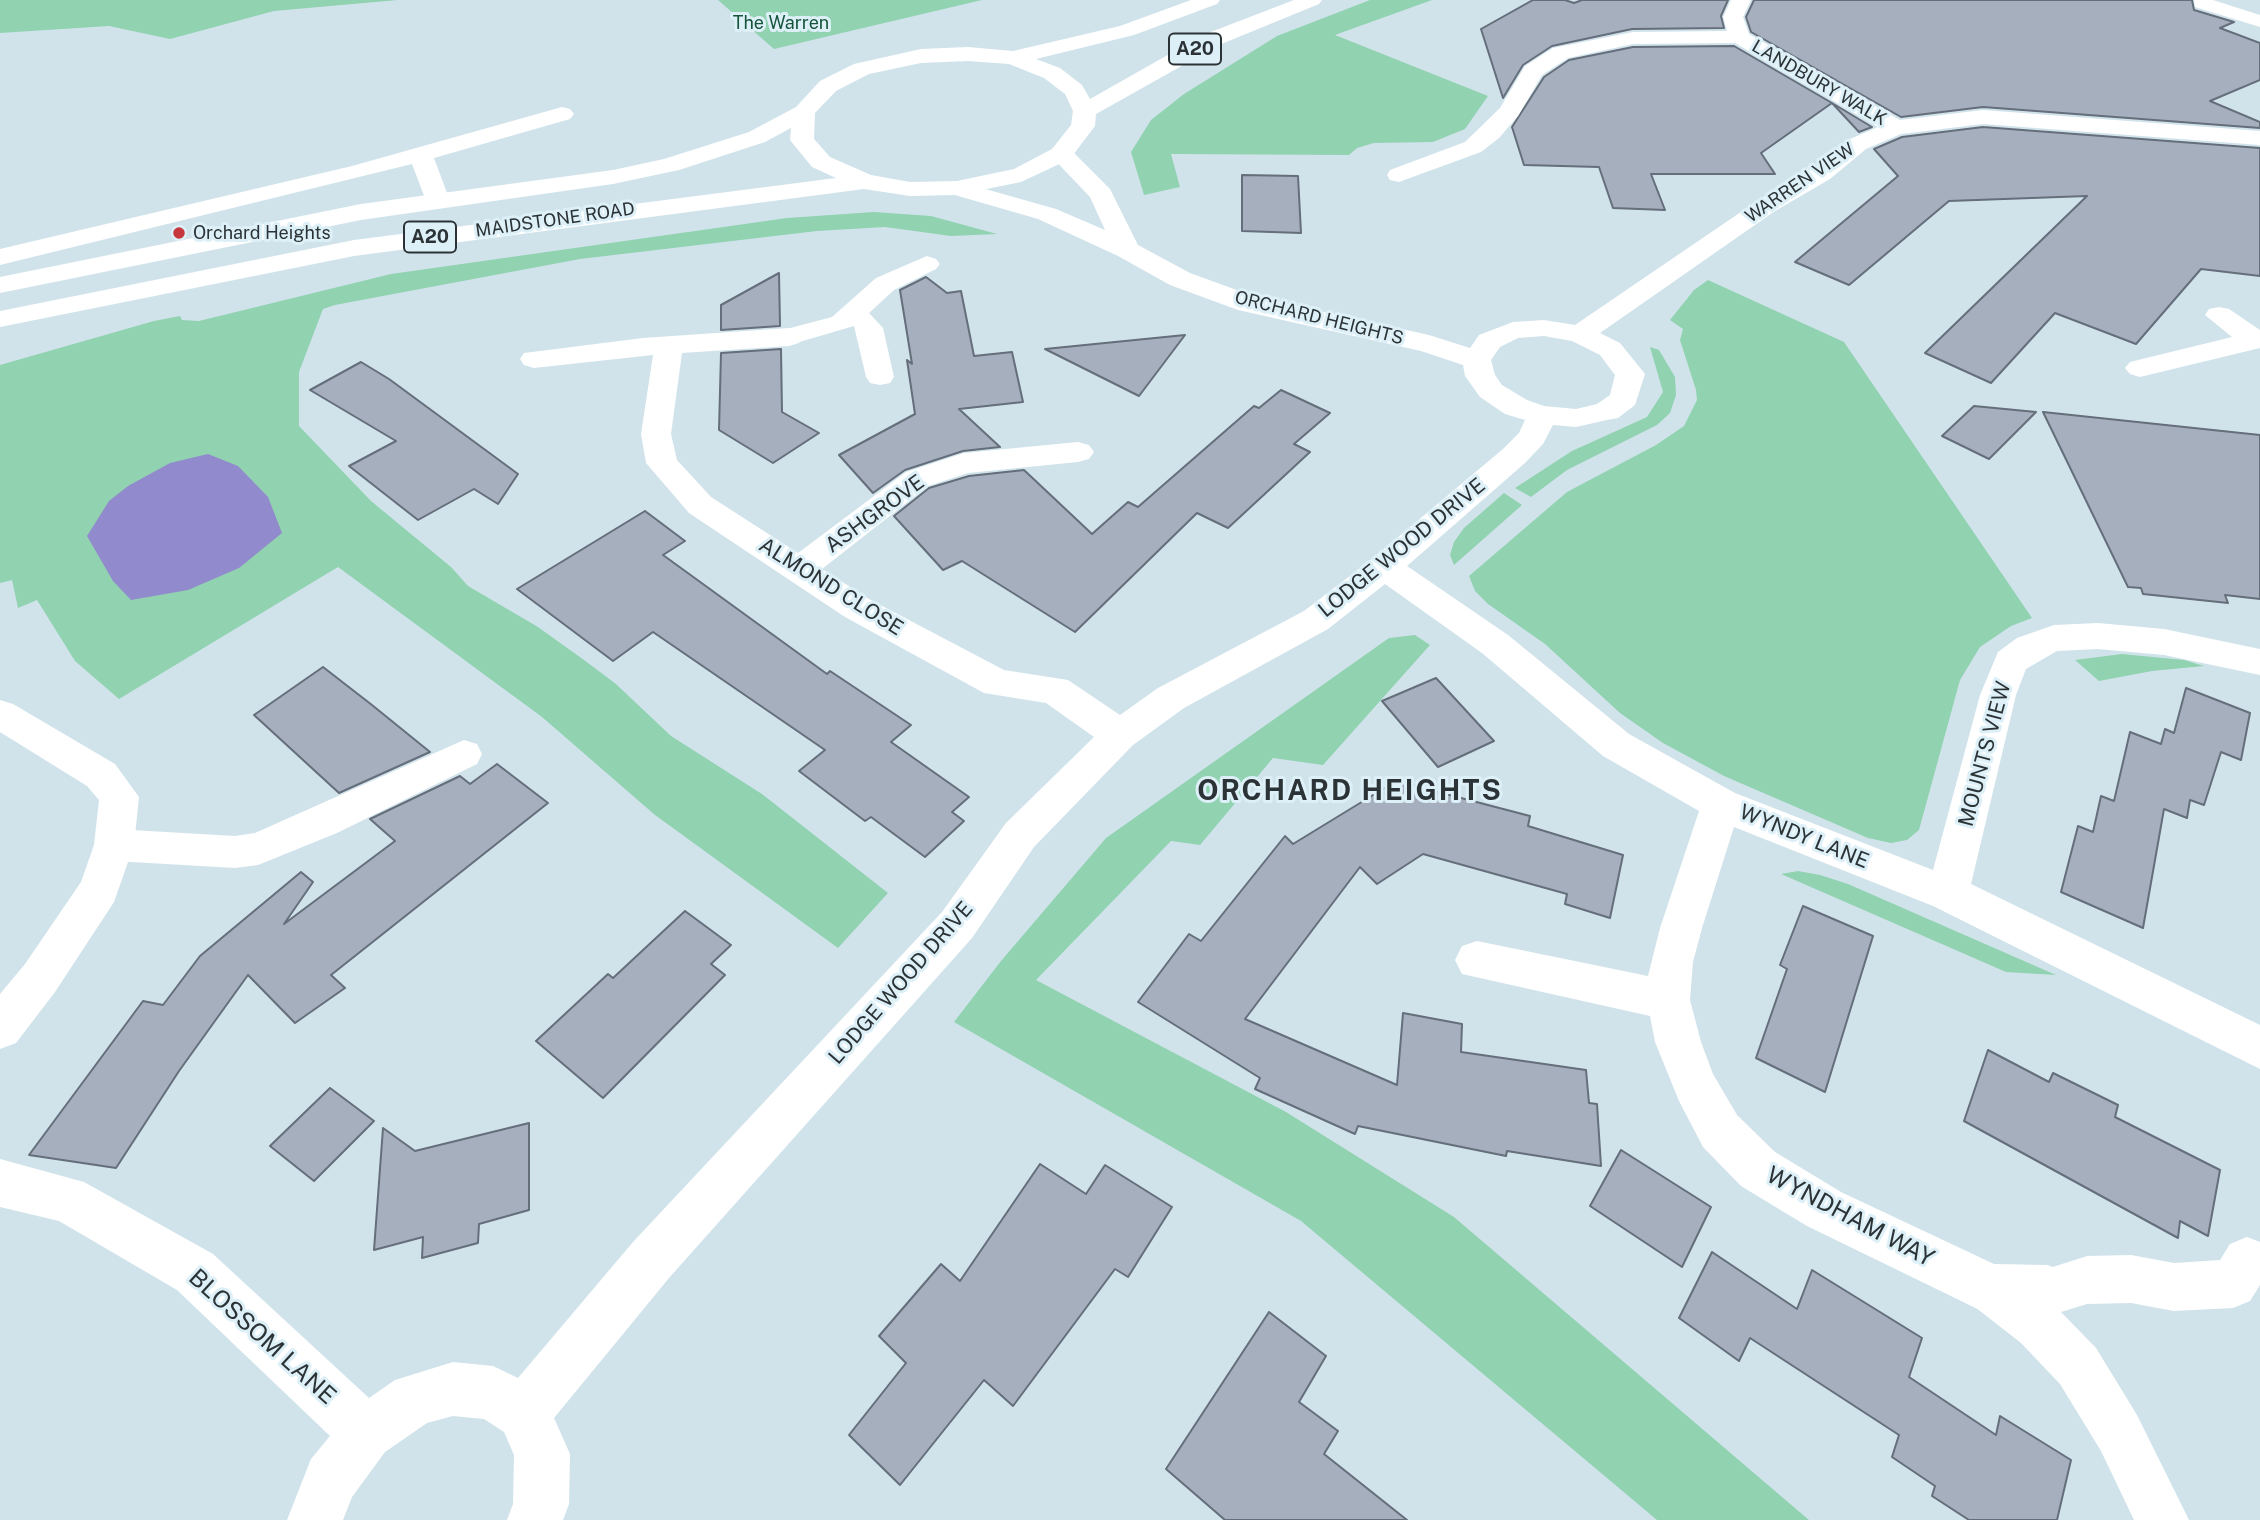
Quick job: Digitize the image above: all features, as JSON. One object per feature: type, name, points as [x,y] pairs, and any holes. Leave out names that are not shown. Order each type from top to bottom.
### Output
[{"type":"street","name":"A20","points":[[1013,58],[1127,31],[1210,0]]},
{"type":"street","name":"A20","points":[[1085,111],[1211,40],[1312,0]]},
{"type":"street","name":"LANDBURY WALK","points":[[1741,0],[1733,17],[1739,37],[1896,128]]},
{"type":"street","points":[[1399,174],[1473,147],[1492,133],[1510,111],[1533,71],[1561,53],[1633,38],[1739,37]]},
{"type":"street","name":"MAIDSTONE ROAD","points":[[0,285],[320,219],[613,177],[670,165],[757,137],[804,112],[828,86],[862,69],[921,56],[968,54],[1013,58]]},
{"type":"street","points":[[804,112],[802,140],[821,162],[865,182],[910,189],[957,188],[1021,175],[1061,154],[1083,126],[1085,111],[1074,90],[1052,74],[1013,58]]},
{"type":"street","points":[[0,257],[346,175],[562,114]]},
{"type":"street","name":"WARREN VIEW","points":[[1580,334],[1766,206],[1821,174],[1858,144],[1896,128],[1983,117],[2260,138]]},
{"type":"street","points":[[421,154],[438,201]]},
{"type":"street","points":[[1061,154],[1101,194],[1127,250]]},
{"type":"street","name":"MAIDSTONE ROAD","points":[[0,319],[354,248],[865,182]]},
{"type":"street","name":"ORCHARD HEIGHTS","points":[[957,188],[1047,214],[1127,250],[1180,279],[1248,304],[1429,344],[1477,360]]},
{"type":"street","points":[[2220,315],[2257,339]]},
{"type":"street","points":[[1545,328],[1580,334],[1610,349],[1630,374],[1624,399],[1607,411],[1576,418],[1542,415],[1516,407],[1491,391],[1480,376],[1477,360],[1489,341],[1513,330],[1545,328]]},
{"type":"street","points":[[534,359],[789,337]]},
{"type":"street","points":[[2140,368],[2257,339]]},
{"type":"street","name":"ALMOND CLOSE","points":[[669,346],[656,434],[662,463],[677,483],[700,505],[801,568],[857,608],[997,683],[1055,690],[1120,735]]},
{"type":"street","name":"LODGE WOOD DRIVE","points":[[523,1413],[651,1260],[957,925],[1020,835],[1120,735],[1171,698],[1316,620],[1384,567],[1514,456],[1532,437],[1542,415]]},
{"type":"street","name":"ASHGROVE","points":[[801,568],[917,479],[964,463],[1078,452]]},
{"type":"street","name":"WYNDY LANE","points":[[1384,567],[1429,595],[1495,645],[1616,745],[1721,804],[1850,857],[1948,893],[2260,1048]]},
{"type":"street","name":"MOUNTS VIEW","points":[[1948,893],[1998,695],[2011,661],[2054,638],[2098,636],[2164,642],[2260,662]]},
{"type":"street","points":[[0,714],[101,775],[119,797],[114,845],[99,889],[40,978],[0,1028]]},
{"type":"street","name":"WYNDHAM WAY","points":[[1721,804],[1671,962],[1668,1000],[1678,1042],[1695,1086],[1720,1131],[1758,1169],[1824,1209],[1992,1290],[2048,1291]]},
{"type":"street","points":[[1477,960],[1668,1000]]},
{"type":"street","name":"BLOSSOM LANE","points":[[0,1184],[68,1199],[195,1272],[366,1433]]},
{"type":"street","points":[[315,1520],[331,1479],[366,1433],[414,1399],[453,1389],[493,1393],[523,1413],[542,1454],[541,1504],[535,1520]]},
{"type":"lane","points":[[2202,3],[2260,21]]},
{"type":"lane","points":[[789,337],[841,323],[885,284],[927,264]]},
{"type":"lane","points":[[848,315],[862,319],[870,328],[880,376]]},
{"type":"lane","points":[[114,845],[235,852],[258,849],[334,817],[464,754]]},
{"type":"lane","points":[[2048,1291],[2087,1280],[2131,1279],[2174,1287],[2233,1284],[2247,1261]]},
{"type":"lane","points":[[1992,1290],[2039,1325],[2078,1366],[2119,1433],[2162,1520]]},
{"type":"green space","points":[[0,0],[398,0],[274,11],[170,39],[109,26],[0,33]]},
{"type":"green space","name":"The Warren","points":[[718,0],[982,0],[774,49]]},
{"type":"green space","points":[[1370,0],[1432,0],[1335,35],[1488,96],[1465,129],[1433,142],[1374,143],[1357,148],[1349,155],[1171,154],[1180,187],[1144,195],[1131,152],[1151,120],[1184,94],[1277,36]]},
{"type":"green space","points":[[874,212],[931,216],[997,234],[951,236],[885,227],[817,231],[580,259],[335,305],[323,309],[299,372],[299,426],[371,501],[451,567],[468,586],[538,627],[584,660],[616,684],[671,736],[762,794],[888,893],[838,948],[655,815],[542,717],[338,567],[119,699],[75,661],[37,600],[18,608],[12,580],[0,583],[0,365],[154,321],[180,316],[182,320],[199,321],[391,274],[787,218]]},
{"type":"green space","points":[[1708,280],[1844,342],[2032,618],[2011,626],[1980,647],[1960,680],[1919,830],[1907,840],[1891,843],[1868,838],[1724,776],[1663,743],[1620,713],[1545,644],[1488,604],[1475,591],[1469,576],[1567,492],[1656,445],[1684,426],[1697,400],[1696,390],[1680,340],[1683,329],[1670,320],[1694,290]]},
{"type":"green space","points":[[1650,347],[1659,350],[1675,377],[1676,395],[1670,413],[1657,425],[1567,470],[1531,497],[1515,488],[1572,451],[1647,417],[1663,392]]},
{"type":"green space","points":[[1504,493],[1522,505],[1454,565],[1450,555],[1454,542],[1464,528]]},
{"type":"green space","points":[[1415,635],[1430,645],[1323,765],[1273,758],[1200,845],[1171,841],[1036,980],[1286,1112],[1454,1217],[1809,1520],[1657,1520],[1301,1221],[954,1022],[1001,961],[1106,838],[1389,638]]},
{"type":"green space","points":[[2122,654],[2184,660],[2204,666],[2152,671],[2099,681],[2075,660]]},
{"type":"green space","points":[[1798,871],[1848,884],[2056,975],[2006,972],[1781,874]]},
{"type":"shaded area","points":[[208,454],[238,466],[268,497],[282,533],[239,568],[188,590],[131,600],[113,581],[87,536],[109,501],[128,486],[170,463]]},
{"type":"building","points":[[1533,0],[1565,0],[1574,3],[1582,0],[1728,0],[1721,16],[1724,28],[1632,29],[1552,46],[1523,65],[1503,98],[1481,29]]},
{"type":"building","points":[[1754,0],[2192,0],[2194,10],[2234,22],[2220,28],[2260,43],[2260,80],[2210,101],[2260,122],[2260,128],[1983,107],[1901,117],[1751,32],[1746,17]]},
{"type":"building","points":[[1734,46],[1832,103],[1761,153],[1775,174],[1651,174],[1665,210],[1613,208],[1599,167],[1524,165],[1512,127],[1544,77],[1569,60],[1633,47]]},
{"type":"building","points":[[1832,103],[1872,127],[1859,132]]},
{"type":"building","points":[[1983,127],[2260,148],[2260,276],[2201,269],[2136,344],[2055,313],[1991,383],[1925,353],[2087,196],[1949,201],[1849,285],[1795,262],[1898,176],[1874,149],[1902,137]]},
{"type":"building","points":[[1242,175],[1298,176],[1301,233],[1242,231]]},
{"type":"building","points":[[779,273],[780,326],[721,330],[721,305]]},
{"type":"building","points":[[926,277],[947,293],[961,291],[974,356],[1012,352],[1023,402],[959,409],[1000,447],[963,451],[905,470],[873,493],[839,455],[915,414],[907,360],[912,364],[900,290]]},
{"type":"building","points":[[1185,335],[1139,396],[1045,349]]},
{"type":"building","points":[[781,349],[782,412],[819,433],[773,463],[719,430],[721,353]]},
{"type":"building","points":[[361,362],[389,379],[518,474],[498,504],[474,489],[418,520],[349,466],[396,441],[310,390]]},
{"type":"building","points":[[1281,390],[1330,413],[1294,444],[1310,452],[1228,528],[1197,513],[1075,632],[962,561],[943,570],[894,516],[929,488],[969,476],[1024,470],[1092,534],[1128,502],[1138,507],[1254,406],[1259,408]]},
{"type":"building","points":[[1974,406],[2036,412],[1989,459],[1942,436]]},
{"type":"building","points":[[2043,412],[2260,435],[2260,599],[2225,595],[2228,603],[2143,594],[2141,588],[2128,587]]},
{"type":"building","points":[[645,511],[685,541],[663,555],[827,674],[830,671],[911,725],[891,742],[969,797],[952,812],[964,821],[925,857],[871,817],[865,821],[799,771],[825,750],[653,632],[613,661],[517,589]]},
{"type":"building","points":[[323,667],[430,752],[339,793],[254,715]]},
{"type":"building","points":[[1436,678],[1494,741],[1438,767],[1382,701]]},
{"type":"building","points":[[2186,688],[2250,713],[2241,760],[2221,752],[2204,805],[2190,800],[2187,818],[2164,809],[2143,928],[2061,892],[2078,826],[2093,832],[2101,796],[2114,801],[2130,732],[2161,744],[2165,729],[2174,733]]},
{"type":"building","points":[[497,764],[548,803],[331,975],[345,988],[295,1023],[248,975],[179,1071],[116,1168],[29,1155],[143,1001],[163,1005],[200,956],[301,872],[313,882],[284,924],[395,841],[370,819],[460,776],[470,784]]},
{"type":"building","points":[[1396,781],[1530,816],[1528,826],[1623,855],[1610,918],[1565,904],[1567,894],[1423,854],[1377,884],[1360,867],[1245,1019],[1397,1085],[1403,1013],[1462,1024],[1461,1052],[1586,1070],[1589,1103],[1597,1104],[1601,1166],[1507,1151],[1506,1156],[1358,1126],[1355,1134],[1255,1089],[1260,1078],[1138,1002],[1189,934],[1201,941],[1285,836],[1293,844]]},
{"type":"building","points":[[1803,906],[1873,936],[1825,1092],[1756,1058],[1787,969],[1780,965]]},
{"type":"building","points":[[685,911],[731,945],[711,964],[725,975],[603,1098],[536,1041],[608,974],[613,978]]},
{"type":"building","points":[[1988,1050],[2049,1082],[2053,1073],[2118,1105],[2115,1117],[2220,1170],[2208,1236],[2180,1221],[2178,1238],[1964,1121]]},
{"type":"building","points":[[330,1088],[374,1121],[314,1181],[270,1146]]},
{"type":"building","points":[[529,1123],[529,1210],[479,1224],[478,1243],[422,1258],[423,1237],[374,1250],[383,1128],[415,1151]]},
{"type":"building","points":[[1621,1150],[1711,1207],[1682,1267],[1590,1206]]},
{"type":"building","points":[[1040,1164],[1086,1194],[1105,1165],[1172,1207],[1128,1277],[1115,1269],[1013,1406],[984,1380],[900,1485],[849,1435],[906,1363],[879,1336],[941,1264],[960,1281]]},
{"type":"building","points":[[1712,1252],[1797,1309],[1812,1270],[1922,1338],[1909,1377],[1996,1435],[2000,1416],[2071,1460],[2057,1520],[1969,1520],[1932,1496],[1935,1486],[1892,1457],[1899,1435],[1750,1338],[1739,1361],[1679,1318]]},
{"type":"building","points":[[1269,1312],[1326,1356],[1299,1402],[1338,1431],[1324,1454],[1407,1520],[1225,1520],[1166,1469]]},
{"type":"place","name":"Orchard Heights","points":[[179,233]]},
{"type":"district","name":"ORCHARD HEIGHTS","points":[[1350,791]]}]
